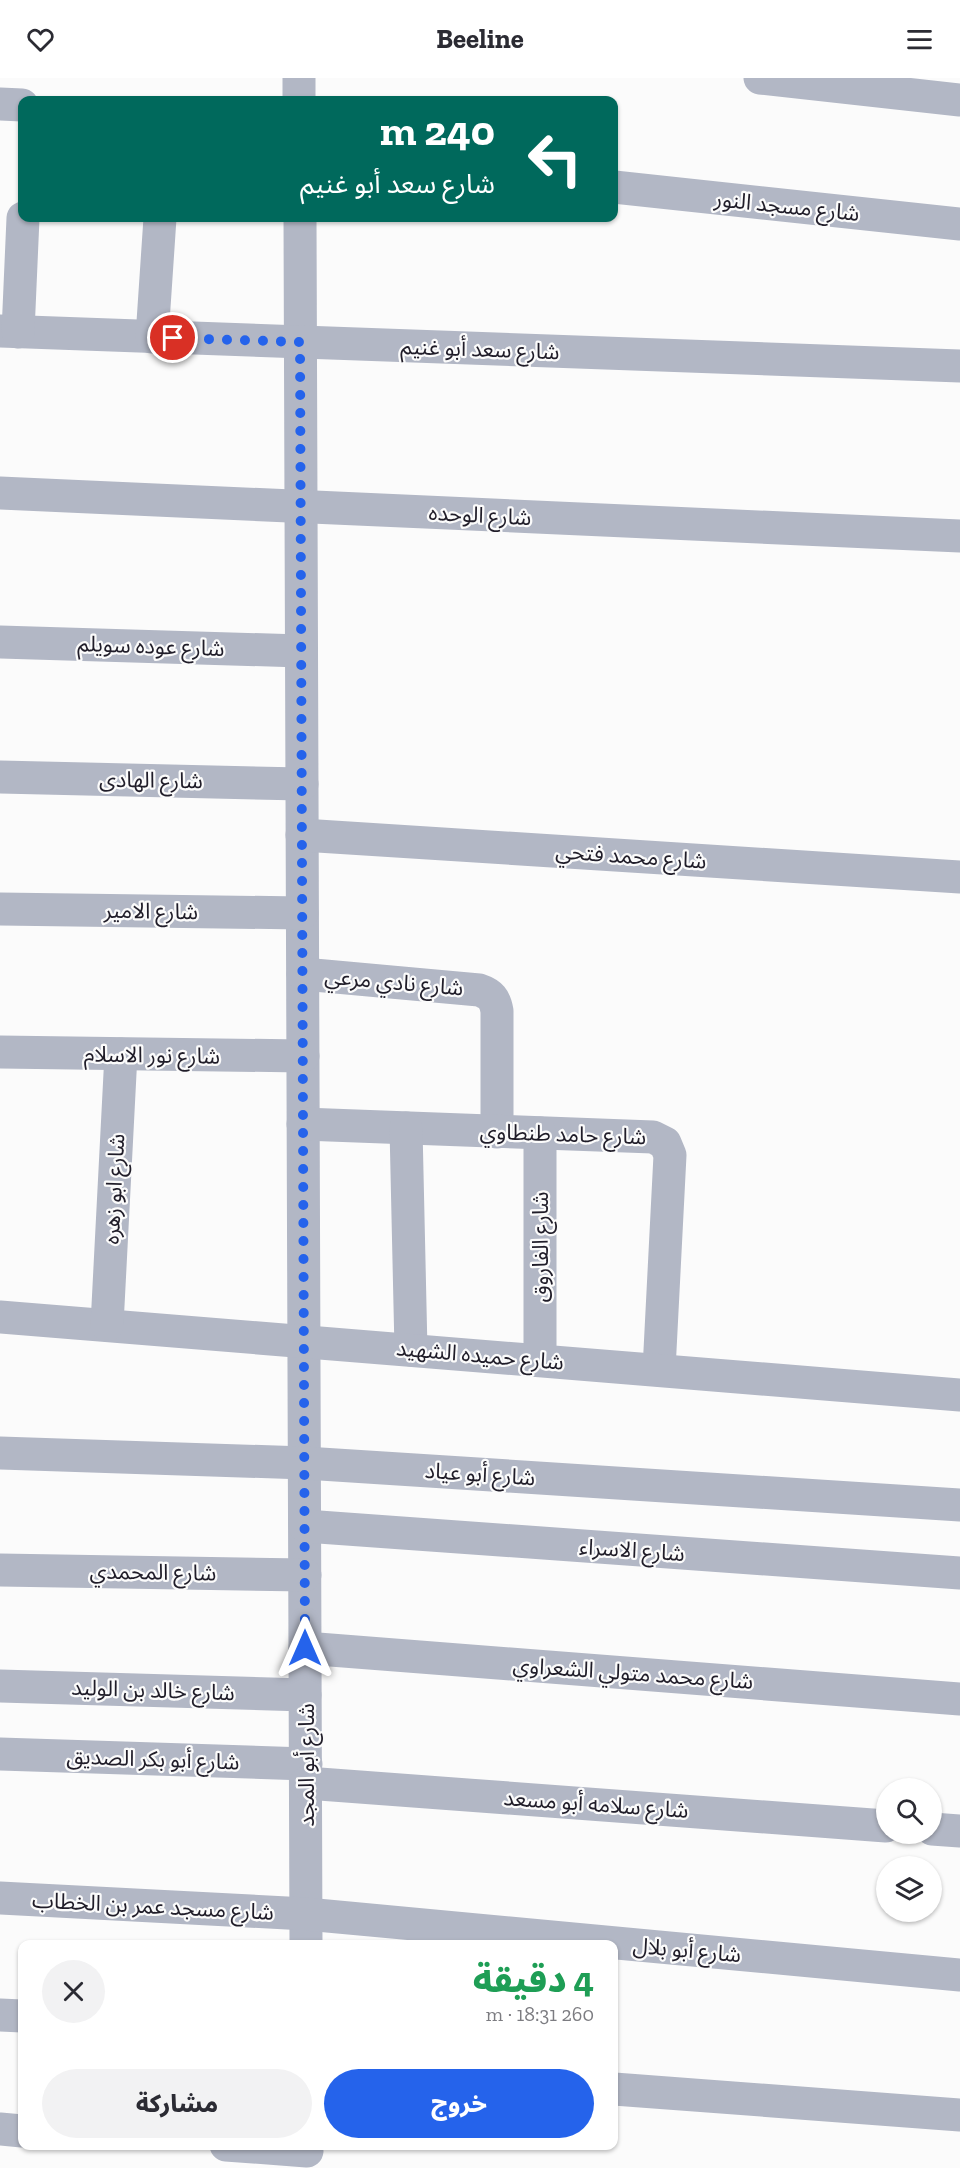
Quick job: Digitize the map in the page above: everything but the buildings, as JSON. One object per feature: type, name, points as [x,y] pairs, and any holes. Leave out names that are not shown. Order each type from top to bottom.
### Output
[{"type":"street","points":[[299,78],[299,96]]},
{"type":"street","points":[[760,78],[960,100]]},
{"type":"street","points":[[0,104],[18,105]]},
{"type":"street","name":"شارع مسجد النور","points":[[618,187],[960,224]]},
{"type":"street","points":[[9,332],[23,222]]},
{"type":"street","points":[[152,337],[160,222]]},
{"type":"street","name":"شارع أبو المجد","points":[[300,222],[306,1929]]},
{"type":"street","name":"شارع سعد أبو غنيم","points":[[9,332],[960,366]]},
{"type":"street","name":"شارع الوحده","points":[[0,493],[960,536]]},
{"type":"street","name":"شارع عوده سويلم","points":[[0,642],[302,651]]},
{"type":"street","name":"شارع الهادى","points":[[0,777],[302,784]]},
{"type":"street","name":"شارع محمد فتحي","points":[[302,835],[960,877]]},
{"type":"street","name":"شارع الامير","points":[[0,909],[302,913]]},
{"type":"street","name":"شارع نادي مرعي","points":[[303,974],[479,990],[489,993],[495,1001],[497,1011],[497,1132]]},
{"type":"street","name":"شارع نور الاسلام","points":[[0,1052],[303,1056]]},
{"type":"street","name":"شارع ابو زهره","points":[[107,1324],[121,1054]]},
{"type":"street","name":"شارع حامد طنطاوي","points":[[303,1124],[653,1137],[665,1143],[669,1148],[659,1370]]},
{"type":"street","points":[[406,1128],[411,1350]]},
{"type":"street","name":"شارع الفاروق","points":[[540,1133],[540,1360]]},
{"type":"street","name":"شارع حميده الشهيد","points":[[0,1317],[960,1395]]},
{"type":"street","name":"شارع أبو عياد","points":[[0,1453],[305,1463],[960,1505]]},
{"type":"street","name":"شارع الاسراء","points":[[305,1526],[960,1573]]},
{"type":"street","name":"شارع المحمدي","points":[[0,1570],[305,1575]]},
{"type":"street","name":"شارع محمد متولي الشعراوي","points":[[305,1648],[960,1699]]},
{"type":"street","name":"شارع خالد بن الوليد","points":[[0,1686],[305,1695]]},
{"type":"street","name":"شارع أبو بكر الصديق","points":[[0,1754],[306,1773]]},
{"type":"street","name":"شارع سلامه أبو مسعد","points":[[306,1773],[876,1825]]},
{"type":"street","points":[[942,1830],[960,1831]]},
{"type":"street","name":"شارع مسجد عمر بن الخطاب","points":[[0,1898],[306,1929]]},
{"type":"street","name":"شارع أبو بلال","points":[[306,1929],[459,1940]]},
{"type":"street","name":"شارع أبو بلال","points":[[618,1951],[960,1976]]},
{"type":"street","points":[[0,2015],[18,2016]]},
{"type":"street","points":[[618,2089],[960,2115]]},
{"type":"street","points":[[0,2129],[18,2131]]},
{"type":"street","points":[[266,2150],[308,2155]]},
{"type":"route","points":[[173,338],[300,342],[305,1648]]}]
